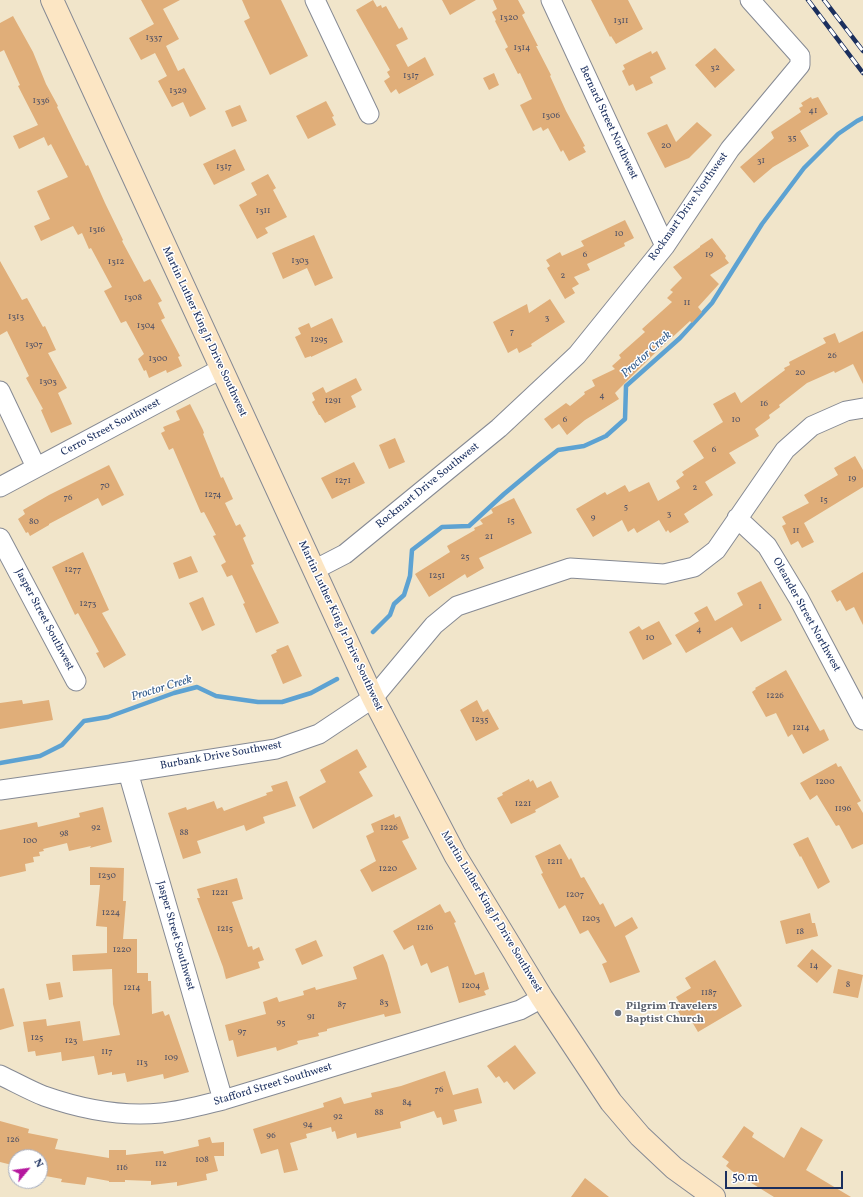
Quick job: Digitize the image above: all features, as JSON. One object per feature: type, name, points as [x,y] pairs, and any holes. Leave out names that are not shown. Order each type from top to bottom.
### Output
[{"type":"main road","name":"Martin Luther King Jr Drive Southwest","points":[[52,0],[373,698],[455,855],[542,998],[611,1102],[640,1136],[674,1168],[714,1197]]},
{"type":"street","points":[[315,0],[369,114]]},
{"type":"street","name":"Bernard Street Northwest","points":[[551,0],[665,246]]},
{"type":"street","name":"Rockmart Drive Northwest","points":[[536,392],[576,355],[665,246],[730,149],[800,65],[800,56],[750,0]]},
{"type":"street","name":"Cerro Street Southwest","points":[[0,487],[221,369]]},
{"type":"street","points":[[0,391],[36,467]]},
{"type":"street","name":"Rockmart Drive Southwest","points":[[314,570],[345,554],[499,428],[536,392]]},
{"type":"street","points":[[737,518],[785,450],[812,426],[846,411],[863,408]]},
{"type":"street","name":"Burbank Drive Southwest","points":[[0,790],[276,749],[319,734],[373,698],[434,625],[457,606],[570,568],[664,574],[694,567],[716,550],[737,518]]},
{"type":"street","name":"Oleander Street Northwest","points":[[737,518],[767,546],[799,599],[863,720]]},
{"type":"street","name":"Jasper Street Southwest","points":[[0,538],[76,681]]},
{"type":"street","name":"Jasper Street Southwest","points":[[128,772],[223,1100]]},
{"type":"street","name":"Stafford Street Southwest","points":[[0,1075],[44,1096],[97,1111],[131,1114],[161,1113],[190,1109],[520,1010],[542,998]]},
{"type":"building","points":[[141,0],[180,0],[163,9],[179,39],[166,46],[178,71],[184,68],[206,109],[190,117],[183,102],[172,107],[158,81],[167,76],[155,53],[141,60],[129,38],[154,24]]},
{"type":"building","points":[[242,0],[281,0],[308,56],[270,75],[244,21],[250,18]]},
{"type":"building","points":[[373,0],[377,7],[381,5],[382,8],[386,6],[399,29],[402,27],[408,39],[396,45],[408,67],[425,57],[434,75],[399,94],[396,89],[391,93],[384,81],[390,77],[387,72],[390,70],[356,10]]},
{"type":"building","points":[[442,0],[476,0],[450,15]]},
{"type":"building","points":[[493,0],[518,0],[525,13],[522,15],[538,46],[536,46],[551,75],[550,76],[566,111],[585,146],[583,147],[586,152],[569,161],[563,150],[561,152],[548,128],[543,131],[541,127],[533,131],[520,105],[532,99],[520,73],[518,74],[505,49],[508,47],[492,12],[497,9]]},
{"type":"building","points":[[591,0],[628,0],[643,29],[616,44],[611,36],[610,37]]},
{"type":"building","points":[[13,16],[33,52],[46,84],[86,166],[88,165],[123,240],[122,241],[144,282],[150,279],[162,301],[158,303],[165,318],[161,320],[180,356],[178,357],[182,366],[167,373],[166,370],[149,378],[146,370],[144,371],[138,359],[144,354],[126,321],[121,323],[104,291],[112,287],[91,248],[89,249],[82,233],[78,235],[73,226],[41,241],[34,226],[50,219],[37,191],[68,177],[51,144],[48,146],[44,137],[19,149],[13,136],[38,125],[18,86],[20,85],[4,50],[0,52],[0,23]]},
{"type":"building","points":[[715,48],[735,70],[715,88],[695,65]]},
{"type":"building","points":[[651,51],[652,54],[657,51],[666,69],[650,77],[653,83],[636,91],[633,84],[629,86],[622,71],[625,69],[623,65]]},
{"type":"building","points":[[494,73],[499,85],[489,90],[483,78]]},
{"type":"building","points":[[811,97],[812,99],[818,97],[828,114],[800,131],[809,146],[773,167],[754,183],[740,167],[774,138],[771,132],[801,112],[799,108],[803,106],[801,103]]},
{"type":"building","points":[[326,101],[334,116],[332,117],[336,125],[308,139],[296,116]]},
{"type":"building","points":[[240,105],[247,121],[232,127],[225,111]]},
{"type":"building","points":[[697,122],[712,135],[689,158],[665,168],[647,133],[667,124],[676,142]]},
{"type":"building","points":[[235,149],[245,170],[214,185],[203,164]]},
{"type":"building","points":[[268,174],[276,188],[273,190],[287,217],[265,228],[268,233],[257,239],[239,205],[257,195],[251,183]]},
{"type":"building","points":[[625,220],[634,238],[624,243],[625,246],[587,264],[590,270],[574,277],[579,284],[572,288],[575,293],[565,299],[547,268],[550,266],[546,260],[560,252],[562,256],[584,246],[581,241]]},
{"type":"building","points":[[314,235],[333,278],[315,286],[307,268],[283,279],[272,253]]},
{"type":"building","points":[[712,238],[726,256],[725,258],[729,263],[710,275],[719,284],[698,307],[702,312],[692,323],[690,321],[653,355],[615,393],[619,399],[585,420],[567,435],[559,424],[552,429],[544,419],[566,403],[570,406],[585,394],[584,392],[595,386],[592,380],[615,369],[612,366],[621,358],[619,355],[645,332],[642,329],[672,302],[667,298],[673,292],[670,290],[682,278],[673,267]]},
{"type":"building","points":[[0,261],[22,300],[27,298],[43,327],[45,326],[56,350],[48,353],[67,388],[58,393],[72,424],[51,433],[41,410],[43,409],[26,378],[29,376],[7,331],[0,335]]},
{"type":"building","points":[[550,299],[565,322],[531,344],[532,346],[519,353],[517,348],[508,353],[493,322],[527,304],[529,313]]},
{"type":"building","points":[[332,318],[343,342],[311,357],[305,358],[295,337],[301,334],[298,328],[309,323],[311,328]]},
{"type":"building","points":[[863,331],[863,384],[853,364],[835,373],[834,371],[807,383],[779,405],[780,407],[769,415],[770,418],[755,429],[759,436],[729,453],[736,463],[705,482],[713,495],[684,514],[689,522],[670,533],[668,530],[666,532],[659,520],[637,533],[634,528],[628,532],[622,520],[593,537],[576,509],[605,492],[607,495],[625,485],[629,492],[649,482],[658,501],[680,488],[676,481],[684,475],[682,472],[704,458],[693,441],[723,422],[713,404],[735,392],[741,403],[785,370],[784,368],[790,365],[789,362],[826,343],[823,338],[835,333],[839,343]]},
{"type":"building","points":[[356,378],[362,390],[351,396],[356,407],[325,423],[312,402],[315,400],[312,393],[323,387],[326,393]]},
{"type":"building","points":[[190,404],[203,430],[203,434],[221,478],[223,477],[233,499],[225,503],[236,526],[240,524],[246,536],[243,538],[254,564],[251,565],[279,623],[256,633],[243,604],[245,603],[232,575],[227,577],[221,565],[226,562],[213,536],[216,535],[204,512],[201,513],[173,448],[169,450],[161,433],[165,431],[163,427],[180,420],[176,411]]},
{"type":"building","points":[[395,438],[405,462],[389,469],[379,445]]},
{"type":"building","points":[[855,456],[863,470],[863,487],[804,523],[814,542],[802,548],[798,541],[791,545],[782,526],[786,524],[782,517],[809,503],[804,495],[838,475],[834,468]]},
{"type":"building","points":[[354,462],[365,483],[332,499],[321,478]]},
{"type":"building","points":[[109,465],[124,495],[102,506],[98,498],[49,524],[30,536],[28,532],[26,533],[18,519],[25,514],[23,510],[49,495]]},
{"type":"building","points":[[514,498],[532,533],[479,558],[484,568],[467,578],[465,574],[429,597],[415,574],[450,552],[447,546],[475,530],[474,528],[483,524],[480,520],[493,513],[491,509]]},
{"type":"building","points":[[83,552],[109,610],[102,613],[126,655],[104,668],[96,653],[99,652],[78,613],[75,615],[52,567]]},
{"type":"building","points":[[191,556],[198,572],[179,579],[173,563]]},
{"type":"building","points":[[863,572],[863,625],[854,607],[846,611],[840,600],[837,602],[831,591]]},
{"type":"building","points":[[761,581],[782,620],[741,642],[732,627],[686,653],[675,635],[699,621],[694,613],[707,606],[715,621],[743,605],[737,593]]},
{"type":"building","points":[[203,597],[215,625],[202,631],[189,603]]},
{"type":"building","points":[[659,621],[672,644],[643,660],[629,632],[639,626],[642,630]]},
{"type":"building","points":[[288,645],[302,676],[283,684],[271,655],[277,652],[276,650]]},
{"type":"building","points":[[786,670],[820,731],[824,729],[829,740],[803,754],[792,734],[788,737],[776,713],[766,717],[752,692],[756,689],[755,688]]},
{"type":"building","points":[[22,700],[23,704],[49,700],[53,720],[0,729],[0,703]]},
{"type":"building","points":[[477,700],[483,712],[488,709],[499,729],[476,741],[460,710]]},
{"type":"building","points":[[357,749],[367,767],[359,772],[373,796],[313,829],[299,797],[326,782],[320,770]]},
{"type":"building","points":[[836,763],[838,767],[841,766],[861,801],[857,803],[863,813],[863,844],[852,849],[839,825],[836,826],[817,795],[810,800],[800,783]]},
{"type":"building","points":[[529,779],[530,782],[533,780],[537,788],[551,781],[559,797],[535,810],[536,812],[511,824],[497,798],[503,795],[502,793]]},
{"type":"building","points":[[287,781],[296,806],[263,817],[265,823],[246,831],[244,825],[197,841],[201,853],[183,859],[168,813],[186,807],[187,810],[214,801],[217,809],[222,807],[224,811],[267,795],[266,793],[273,791],[271,786]]},
{"type":"building","points":[[103,807],[112,842],[90,848],[91,846],[69,851],[67,843],[43,849],[44,851],[39,852],[40,856],[33,857],[34,862],[25,864],[26,871],[0,877],[0,830],[37,822],[38,827],[80,817],[79,813]]},
{"type":"building","points":[[394,814],[395,818],[400,816],[409,838],[402,841],[417,869],[372,892],[360,870],[376,861],[366,836],[374,832],[371,824]]},
{"type":"building","points":[[808,837],[830,882],[818,889],[793,844]]},
{"type":"building","points":[[560,844],[569,860],[571,858],[581,878],[584,877],[600,905],[603,903],[615,927],[632,917],[638,928],[625,936],[640,972],[610,983],[602,964],[607,962],[588,930],[580,934],[565,905],[559,909],[541,874],[543,873],[535,856]]},
{"type":"building","points":[[90,867],[124,868],[123,901],[126,901],[123,939],[137,939],[137,973],[148,973],[148,981],[151,981],[152,1014],[163,1011],[165,1016],[169,1014],[189,1072],[164,1079],[163,1074],[127,1082],[125,1073],[112,1075],[112,1072],[98,1075],[94,1056],[62,1061],[61,1052],[36,1056],[35,1051],[28,1052],[23,1022],[46,1019],[47,1026],[80,1021],[83,1041],[120,1035],[113,1004],[112,969],[73,971],[72,955],[107,953],[107,927],[96,926],[100,885],[90,885]]},
{"type":"building","points":[[237,878],[243,899],[232,902],[248,947],[252,946],[253,950],[259,947],[264,960],[258,962],[260,968],[226,979],[223,967],[197,898],[200,898],[197,889]]},
{"type":"building","points":[[440,904],[445,913],[450,911],[456,922],[454,923],[475,975],[484,972],[489,989],[484,991],[486,995],[459,1003],[448,966],[431,973],[427,963],[421,966],[413,945],[404,950],[393,931]]},
{"type":"building","points":[[810,913],[812,923],[815,923],[818,936],[786,944],[780,921]]},
{"type":"building","points":[[316,940],[323,956],[302,965],[295,949]]},
{"type":"building","points":[[812,949],[832,966],[817,983],[797,966]]},
{"type":"building","points":[[383,954],[401,1013],[385,1017],[384,1014],[327,1029],[327,1031],[318,1033],[319,1036],[297,1041],[298,1044],[277,1051],[276,1047],[237,1057],[233,1040],[229,1041],[225,1025],[266,1014],[263,1002],[277,997],[279,1002],[304,995],[303,991],[315,987],[316,990],[357,979],[353,967]]},
{"type":"building","points":[[715,960],[742,1006],[698,1032],[691,1020],[685,1023],[678,1011],[683,1009],[676,997],[691,988],[685,978]]},
{"type":"building","points":[[838,969],[863,975],[858,998],[833,993]]},
{"type":"building","points":[[60,982],[63,997],[49,1000],[46,984]]},
{"type":"building","points":[[4,988],[14,1026],[0,1030],[0,989]]},
{"type":"building","points":[[515,1045],[536,1073],[514,1090],[507,1081],[504,1083],[499,1076],[496,1078],[487,1066]]},
{"type":"building","points":[[445,1071],[453,1095],[478,1088],[482,1103],[454,1110],[457,1121],[443,1125],[441,1117],[437,1118],[434,1111],[400,1122],[401,1128],[357,1138],[356,1133],[337,1139],[335,1131],[332,1132],[331,1127],[306,1134],[307,1138],[290,1143],[298,1170],[284,1173],[278,1149],[261,1154],[253,1129],[324,1107],[323,1103],[341,1097],[344,1104],[372,1097],[371,1093],[401,1086]]},
{"type":"building","points":[[0,1121],[29,1129],[28,1133],[58,1139],[55,1149],[109,1158],[109,1150],[126,1150],[126,1155],[163,1151],[164,1154],[199,1146],[198,1140],[210,1137],[212,1143],[224,1142],[224,1156],[214,1156],[218,1171],[206,1174],[207,1180],[177,1186],[177,1182],[151,1185],[151,1181],[125,1180],[125,1182],[109,1182],[87,1177],[85,1185],[61,1182],[62,1179],[48,1176],[48,1149],[8,1149],[8,1164],[0,1162]]},
{"type":"building","points":[[744,1126],[754,1133],[752,1137],[784,1158],[801,1127],[823,1140],[806,1170],[851,1197],[774,1197],[732,1171],[726,1166],[729,1162],[722,1157]]},
{"type":"building","points":[[585,1178],[609,1197],[571,1197]]},
{"type":"waterway","name":"Proctor Creek","points":[[373,632],[390,615],[394,604],[404,595],[410,576],[412,550],[442,527],[469,526],[504,494],[558,450],[584,446],[606,436],[625,419],[626,386],[680,338],[712,303],[762,224],[804,168],[838,134],[863,118]]},
{"type":"waterway","name":"Proctor Creek","points":[[0,763],[40,756],[62,745],[84,721],[108,717],[174,693],[197,687],[216,696],[258,702],[282,702],[311,693],[337,679]]},
{"type":"railway","points":[[808,0],[863,73]]},
{"type":"railway","points":[[824,0],[863,51]]},
{"type":"place","name":"Pilgrim Travelers Baptist Church","points":[[618,1013]]}]
